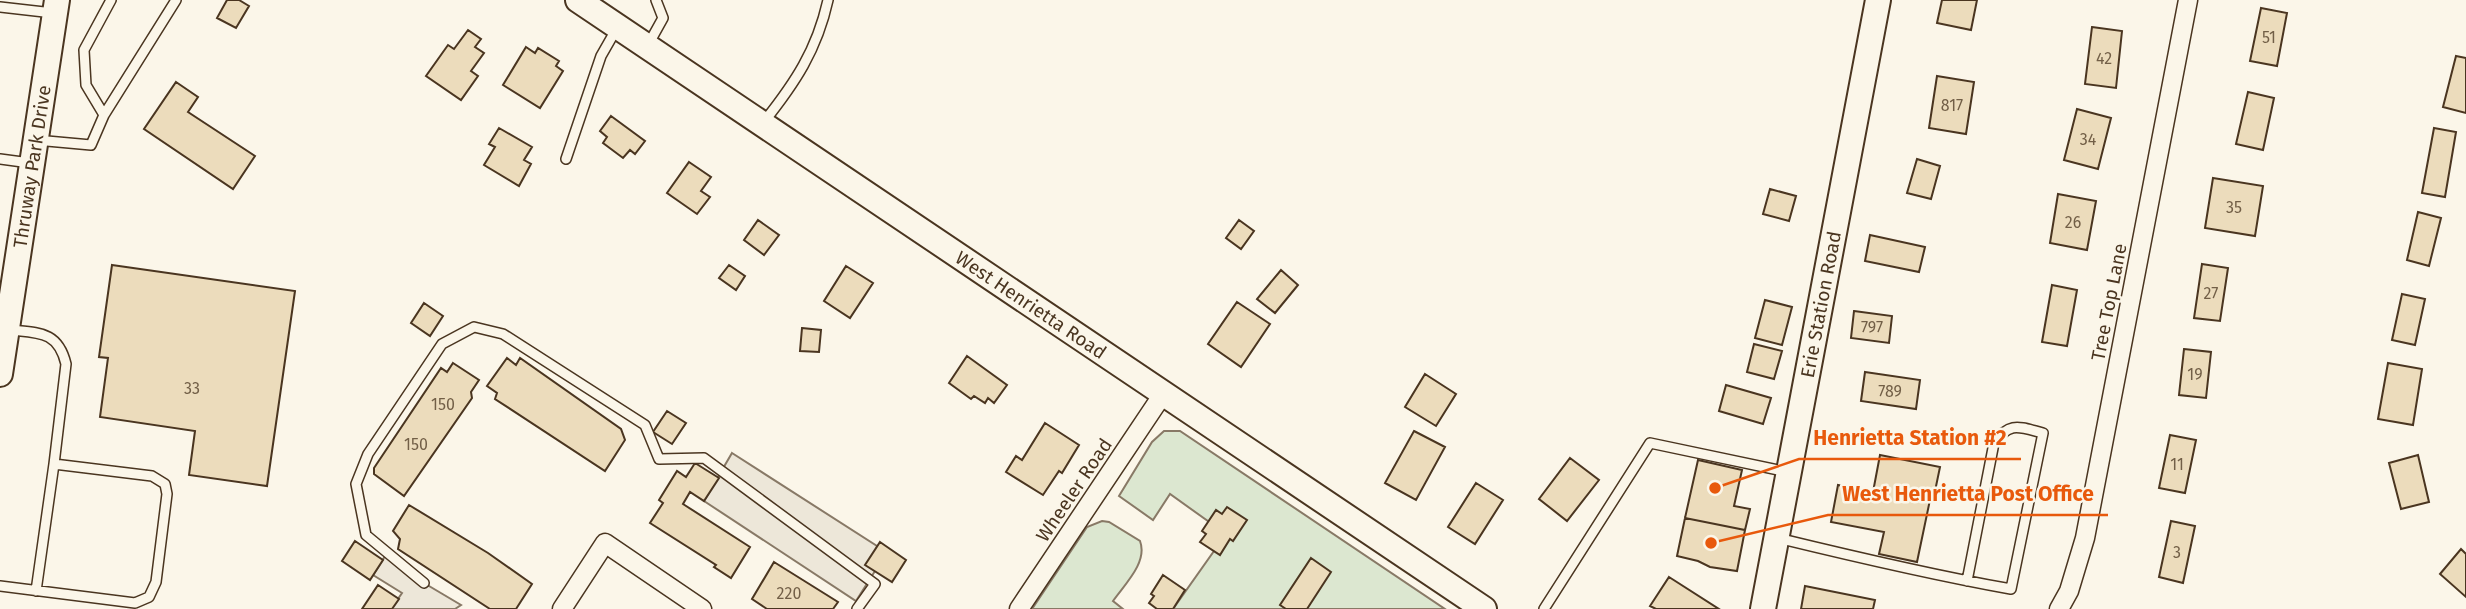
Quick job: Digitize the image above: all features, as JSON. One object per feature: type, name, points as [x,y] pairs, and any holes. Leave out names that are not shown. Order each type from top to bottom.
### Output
[{"type":"main road","name":"West Henrietta Road","points":[[578,0],[1484,609]]},
{"type":"main road","name":"Erie Station Road","points":[[1763,609],[1878,0]]},
{"type":"main road","name":"Thruway Park Drive","points":[[1,363],[55,7]]},
{"type":"street","name":"Tree Top Lane","points":[[2059,609],[2069,591],[2085,538],[2188,0]]},
{"type":"street","name":"Wheeler Road","points":[[1018,609],[1163,394]]},
{"type":"street","points":[[562,609],[605,543],[702,609]]},
{"type":"lane","points":[[104,115],[86,85],[84,50],[111,0]]},
{"type":"lane","points":[[0,159],[32,151],[91,145],[104,115],[176,0]]},
{"type":"lane","points":[[648,47],[663,18],[656,0]]},
{"type":"lane","points":[[762,124],[795,82],[822,29],[828,0]]},
{"type":"lane","points":[[0,7],[55,7]]},
{"type":"lane","points":[[566,159],[601,56],[618,27]]},
{"type":"lane","points":[[424,583],[366,535],[356,484],[368,454],[442,344],[474,327],[503,334],[645,425],[659,459],[704,458],[734,480],[875,584],[858,609]]},
{"type":"lane","points":[[7,330],[39,333],[54,339],[62,348],[66,363],[37,591]]},
{"type":"lane","points":[[1776,538],[1908,569],[1967,581],[2011,589],[2043,433],[2017,427],[2004,429],[1993,443],[1967,581]]},
{"type":"lane","points":[[1544,609],[1650,443],[1789,472]]},
{"type":"lane","points":[[0,586],[135,603],[149,597],[156,582],[167,494],[165,484],[152,476],[54,464]]},
{"type":"green space","points":[[1164,431],[1180,431],[1445,609],[1173,609],[1226,534],[1170,494],[1153,520],[1119,496],[1152,442]]},
{"type":"green space","points":[[1102,521],[1109,522],[1140,541],[1142,549],[1138,565],[1113,601],[1123,609],[1032,609],[1087,527]]},
{"type":"shaded area","points":[[732,453],[877,546],[875,571],[856,601],[704,501]]},
{"type":"shaded area","points":[[387,553],[424,583],[461,605],[455,609],[391,609],[402,593],[373,575]]},
{"type":"building","points":[[227,0],[239,0],[249,6],[236,28],[217,18]]},
{"type":"building","points":[[1942,0],[1977,0],[1971,30],[1937,23]]},
{"type":"building","points":[[2261,8],[2287,13],[2277,66],[2250,61]]},
{"type":"building","points":[[2092,27],[2122,31],[2116,88],[2085,84]]},
{"type":"building","points":[[468,30],[481,39],[475,47],[484,53],[471,71],[478,76],[461,100],[426,76],[448,45],[454,49]]},
{"type":"building","points":[[526,47],[535,53],[538,48],[559,61],[556,66],[563,71],[540,108],[503,85]]},
{"type":"building","points":[[2456,56],[2466,58],[2466,113],[2443,107]]},
{"type":"building","points":[[1937,76],[1974,82],[1966,134],[1929,128]]},
{"type":"building","points":[[176,82],[198,97],[188,112],[255,156],[233,189],[144,129]]},
{"type":"building","points":[[2248,92],[2274,98],[2263,150],[2236,144]]},
{"type":"building","points":[[2077,109],[2111,118],[2098,169],[2064,160]]},
{"type":"building","points":[[611,116],[645,141],[635,154],[630,150],[623,158],[603,143],[607,137],[600,131]]},
{"type":"building","points":[[499,128],[532,147],[524,160],[531,164],[519,186],[484,165],[495,147],[489,144]]},
{"type":"building","points":[[2434,128],[2456,132],[2445,197],[2422,193]]},
{"type":"building","points":[[1917,159],[1940,166],[1931,199],[1907,193]]},
{"type":"building","points":[[689,162],[711,177],[701,191],[710,197],[697,214],[667,193]]},
{"type":"building","points":[[2213,178],[2263,186],[2255,236],[2205,228]]},
{"type":"building","points":[[1770,189],[1796,196],[1789,221],[1763,214]]},
{"type":"building","points":[[2058,194],[2096,201],[2087,250],[2050,243]]},
{"type":"building","points":[[2418,212],[2441,218],[2429,266],[2407,260]]},
{"type":"building","points":[[758,220],[779,235],[764,255],[744,240]]},
{"type":"building","points":[[1239,220],[1254,231],[1241,249],[1226,238]]},
{"type":"building","points":[[1870,235],[1925,247],[1919,272],[1865,261]]},
{"type":"building","points":[[2202,264],[2228,268],[2220,321],[2194,318]]},
{"type":"building","points":[[112,265],[295,291],[267,486],[189,475],[195,431],[100,417],[108,358],[99,357]]},
{"type":"building","points":[[729,265],[745,276],[736,290],[719,278]]},
{"type":"building","points":[[846,266],[873,283],[850,318],[824,301]]},
{"type":"building","points":[[1281,270],[1298,285],[1275,313],[1257,299]]},
{"type":"building","points":[[2052,285],[2077,290],[2067,346],[2042,342]]},
{"type":"building","points":[[2402,294],[2425,299],[2415,345],[2392,340]]},
{"type":"building","points":[[1765,300],[1792,307],[1782,345],[1755,338]]},
{"type":"building","points":[[1237,302],[1270,324],[1241,367],[1208,344]]},
{"type":"building","points":[[424,303],[443,316],[430,336],[411,323]]},
{"type":"building","points":[[1854,311],[1892,316],[1889,343],[1851,338]]},
{"type":"building","points":[[802,328],[821,330],[819,352],[800,351]]},
{"type":"building","points":[[1754,344],[1782,351],[1774,379],[1747,372]]},
{"type":"building","points":[[2184,349],[2211,352],[2206,398],[2179,395]]},
{"type":"building","points":[[967,356],[1007,385],[994,403],[988,398],[985,403],[974,396],[971,399],[949,383]]},
{"type":"building","points":[[507,358],[516,365],[520,358],[621,429],[625,440],[605,471],[495,399],[497,393],[487,386]]},
{"type":"building","points":[[453,363],[479,380],[471,392],[472,398],[404,496],[374,474],[374,468],[441,368],[447,372]]},
{"type":"building","points":[[2388,363],[2422,369],[2413,425],[2378,419]]},
{"type":"building","points":[[1865,372],[1920,380],[1916,409],[1861,401]]},
{"type":"building","points":[[1425,374],[1456,394],[1436,426],[1405,407]]},
{"type":"building","points":[[1726,385],[1771,398],[1763,424],[1719,411]]},
{"type":"building","points":[[667,411],[686,423],[672,444],[653,432]]},
{"type":"building","points":[[1045,423],[1079,445],[1062,473],[1059,471],[1043,495],[1006,472],[1016,456],[1022,460]]},
{"type":"building","points":[[1414,431],[1445,447],[1416,500],[1385,483]]},
{"type":"building","points":[[2170,435],[2196,440],[2185,493],[2159,488]]},
{"type":"building","points":[[1880,455],[1940,467],[1934,496],[1931,495],[1917,562],[1879,554],[1884,532],[1831,522],[1838,485],[1873,492]]},
{"type":"building","points":[[2418,455],[2429,502],[2401,509],[2389,463]]},
{"type":"building","points":[[1570,458],[1599,480],[1567,521],[1539,499]]},
{"type":"building","points":[[1698,460],[1742,470],[1734,506],[1750,509],[1745,530],[1685,518]]},
{"type":"building","points":[[695,463],[719,478],[704,501],[690,492],[683,504],[750,547],[731,578],[714,567],[716,565],[650,523],[663,503],[659,500],[677,471],[686,477]]},
{"type":"building","points":[[1476,483],[1503,500],[1475,544],[1448,527]]},
{"type":"building","points":[[409,505],[488,553],[532,584],[516,609],[490,609],[398,549],[400,539],[393,531]]},
{"type":"building","points":[[1227,507],[1247,520],[1220,555],[1200,542],[1206,534],[1202,531],[1216,510],[1222,514]]},
{"type":"building","points":[[1685,518],[1745,530],[1737,571],[1710,567],[1677,556]]},
{"type":"building","points":[[2171,521],[2195,526],[2183,583],[2159,577]]},
{"type":"building","points":[[355,541],[383,560],[370,580],[342,561]]},
{"type":"building","points":[[880,542],[906,560],[892,582],[865,565]]},
{"type":"building","points":[[2461,549],[2466,554],[2466,597],[2440,574]]},
{"type":"building","points":[[1311,558],[1331,572],[1307,609],[1286,609],[1280,605]]},
{"type":"building","points":[[774,562],[838,602],[833,609],[767,609],[752,599]]},
{"type":"building","points":[[1163,575],[1185,590],[1173,609],[1157,609],[1149,603],[1154,596],[1151,594]]},
{"type":"building","points":[[1669,577],[1719,609],[1656,609],[1650,606]]},
{"type":"building","points":[[378,585],[399,599],[392,609],[362,609]]},
{"type":"building","points":[[1805,586],[1875,600],[1873,609],[1801,609]]},
{"type":"place","name":"Henrietta Station #2","points":[[1715,488]]},
{"type":"place","name":"West Henrietta Post Office","points":[[1711,543]]}]
